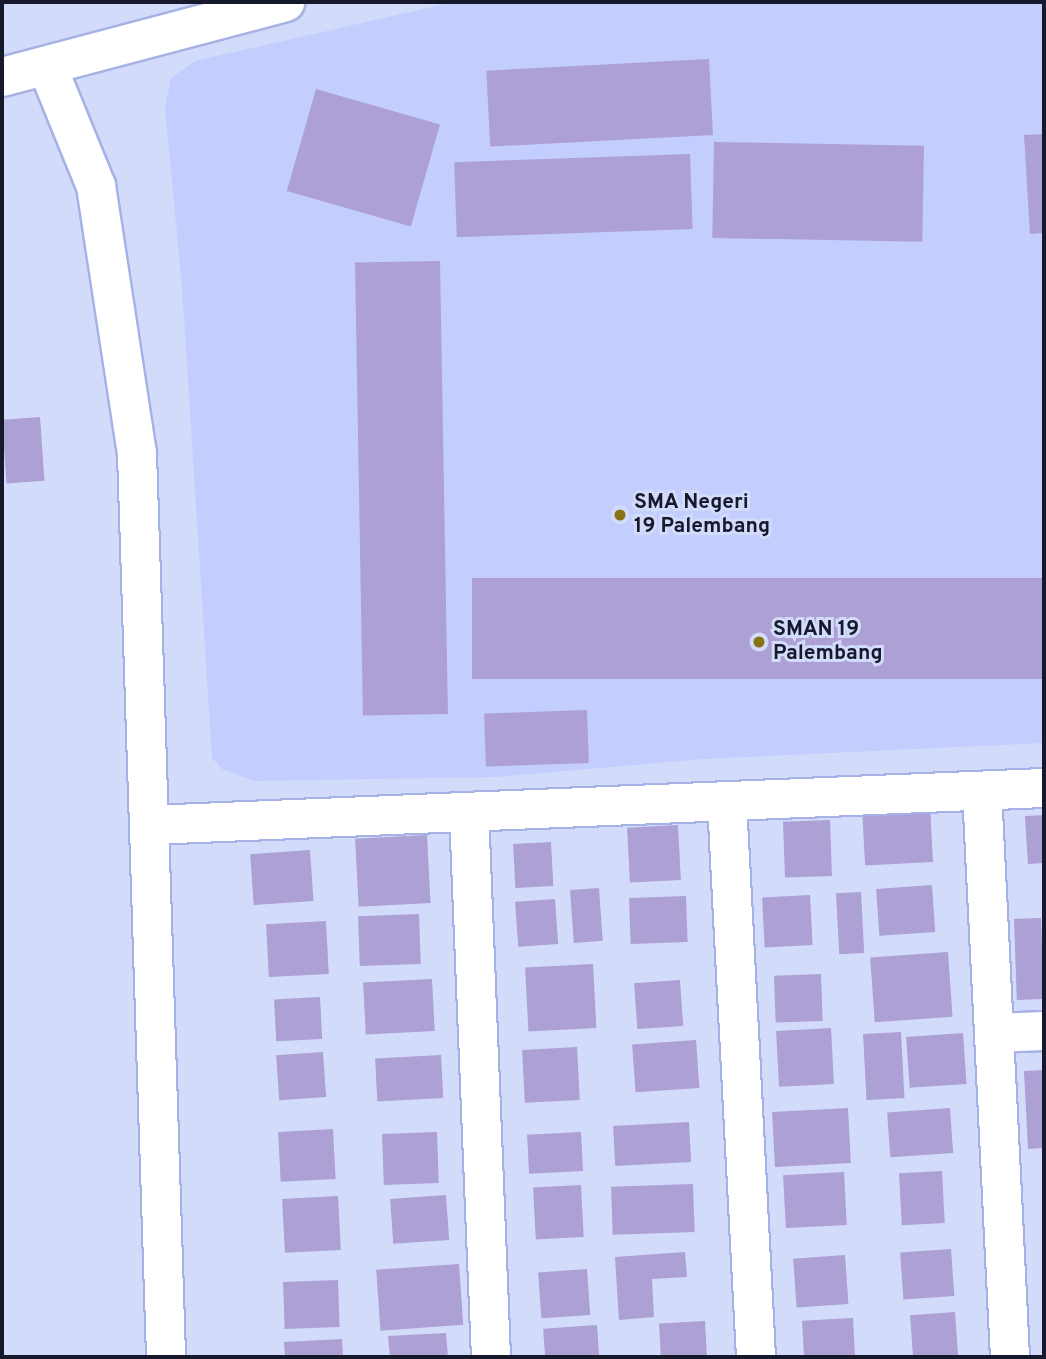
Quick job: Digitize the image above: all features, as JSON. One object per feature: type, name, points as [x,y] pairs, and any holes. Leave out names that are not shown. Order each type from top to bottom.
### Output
[{"type":"street","points":[[2,77],[285,2]]},
{"type":"street","points":[[47,65],[96,186],[120,324],[137,453],[166,1357]]},
{"type":"street","points":[[150,825],[1044,788]]},
{"type":"street","points":[[982,791],[1010,1357]]},
{"type":"street","points":[[727,802],[756,1357]]},
{"type":"street","points":[[469,812],[491,1357]]},
{"type":"street","points":[[994,1033],[1044,1031]]},
{"type":"shaded area","name":"SMA Negeri 19 Palembang","points":[[454,2],[1044,2],[1044,743],[704,759],[497,777],[254,781],[222,769],[212,758],[182,287],[165,109],[171,78],[195,61]]},
{"type":"building","points":[[709,59],[713,135],[490,147],[486,71]]},
{"type":"building","points":[[316,89],[440,125],[411,226],[287,191]]},
{"type":"building","points":[[1044,134],[1044,233],[1030,234],[1024,135]]},
{"type":"building","points":[[714,142],[924,146],[922,242],[712,238]]},
{"type":"building","points":[[690,154],[693,229],[457,237],[454,162]]},
{"type":"building","points":[[440,261],[448,714],[363,715],[355,262]]},
{"type":"building","points":[[40,417],[44,481],[7,483],[2,420]]},
{"type":"building","name":"SMAN 19 Palembang","points":[[472,578],[1044,578],[1044,679],[472,679]]},
{"type":"building","points":[[587,710],[589,763],[486,767],[484,714]]},
{"type":"building","points":[[930,805],[933,862],[865,865],[862,809]]},
{"type":"building","points":[[1044,815],[1044,863],[1028,864],[1025,816]]},
{"type":"building","points":[[830,820],[832,876],[785,878],[783,822]]},
{"type":"building","points":[[678,825],[681,880],[630,883],[627,828]]},
{"type":"building","points":[[427,835],[431,903],[359,907],[355,839]]},
{"type":"building","points":[[551,842],[553,886],[515,888],[513,844]]},
{"type":"building","points":[[310,850],[314,901],[254,905],[250,854]]},
{"type":"building","points":[[932,885],[935,932],[879,936],[876,889]]},
{"type":"building","points":[[599,888],[603,941],[574,943],[570,890]]},
{"type":"building","points":[[861,892],[864,953],[839,954],[836,893]]},
{"type":"building","points":[[810,895],[813,945],[765,947],[762,898]]},
{"type":"building","points":[[686,896],[688,942],[631,944],[629,898]]},
{"type":"building","points":[[555,899],[558,944],[518,947],[515,902]]},
{"type":"building","points":[[419,914],[421,964],[360,966],[358,916]]},
{"type":"building","points":[[1041,918],[1044,999],[1017,1000],[1014,919]]},
{"type":"building","points":[[326,921],[329,974],[269,977],[266,924]]},
{"type":"building","points":[[948,952],[953,1017],[875,1022],[870,957]]},
{"type":"building","points":[[593,964],[596,1028],[528,1031],[525,968]]},
{"type":"building","points":[[821,974],[823,1021],[776,1023],[774,976]]},
{"type":"building","points":[[432,979],[435,1031],[366,1035],[363,983]]},
{"type":"building","points":[[680,980],[683,1026],[637,1029],[634,983]]},
{"type":"building","points":[[320,997],[322,1039],[276,1041],[274,999]]},
{"type":"building","points":[[831,1028],[834,1084],[779,1087],[776,1031]]},
{"type":"building","points":[[901,1032],[904,1098],[867,1100],[863,1034]]},
{"type":"building","points":[[963,1033],[967,1084],[910,1088],[906,1037]]},
{"type":"building","points":[[696,1040],[699,1088],[636,1092],[632,1044]]},
{"type":"building","points":[[577,1047],[580,1100],[525,1103],[522,1050]]},
{"type":"building","points":[[323,1052],[326,1097],[279,1100],[276,1055]]},
{"type":"building","points":[[441,1055],[443,1098],[377,1101],[375,1058]]},
{"type":"building","points":[[1044,1070],[1044,1148],[1028,1149],[1024,1071]]},
{"type":"building","points":[[848,1108],[851,1163],[775,1167],[772,1112]]},
{"type":"building","points":[[950,1108],[953,1153],[890,1157],[887,1112]]},
{"type":"building","points":[[689,1122],[691,1162],[615,1166],[613,1126]]},
{"type":"building","points":[[333,1129],[336,1179],[281,1182],[278,1132]]},
{"type":"building","points":[[437,1132],[439,1183],[384,1185],[382,1134]]},
{"type":"building","points":[[581,1132],[583,1171],[529,1174],[527,1135]]},
{"type":"building","points":[[942,1171],[945,1223],[902,1225],[899,1173]]},
{"type":"building","points":[[844,1172],[847,1225],[786,1228],[783,1175]]},
{"type":"building","points":[[693,1184],[695,1232],[613,1235],[611,1187]]},
{"type":"building","points":[[581,1185],[584,1237],[536,1239],[533,1188]]},
{"type":"building","points":[[446,1195],[449,1240],[393,1244],[390,1199]]},
{"type":"building","points":[[338,1196],[341,1250],[285,1253],[282,1199]]},
{"type":"building","points":[[951,1249],[954,1296],[903,1299],[900,1253]]},
{"type":"building","points":[[685,1252],[687,1277],[652,1279],[654,1317],[619,1320],[615,1257]]},
{"type":"building","points":[[845,1255],[848,1304],[797,1308],[793,1259]]},
{"type":"building","points":[[459,1264],[463,1325],[380,1331],[376,1270]]},
{"type":"building","points":[[587,1269],[590,1315],[541,1318],[538,1272]]},
{"type":"building","points":[[338,1280],[340,1327],[285,1329],[283,1282]]},
{"type":"building","points":[[955,1312],[958,1357],[913,1357],[910,1315]]},
{"type":"building","points":[[853,1318],[855,1357],[804,1357],[802,1321]]},
{"type":"building","points":[[705,1321],[707,1357],[661,1357],[659,1323]]},
{"type":"building","points":[[597,1325],[599,1357],[545,1357],[543,1329]]},
{"type":"building","points":[[446,1333],[448,1357],[390,1357],[388,1336]]},
{"type":"building","points":[[342,1339],[343,1357],[285,1357],[284,1342]]},
{"type":"place","name":"SMA Negeri 19 Palembang","points":[[620,515]]},
{"type":"place","name":"SMAN 19 Palembang","points":[[759,642]]}]
